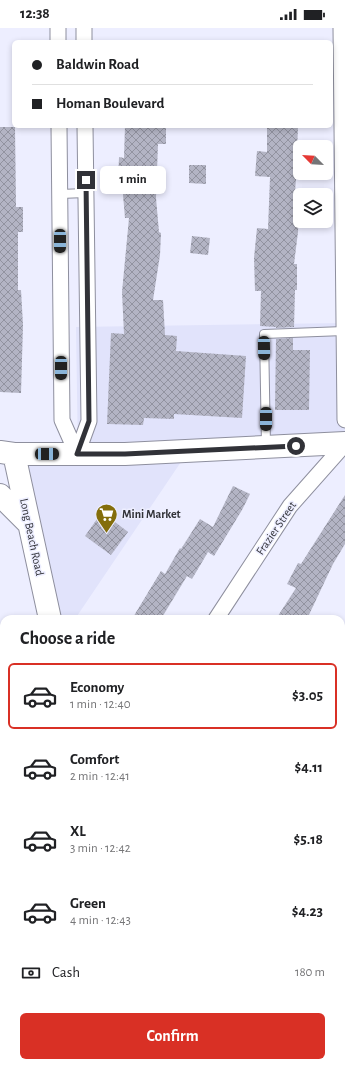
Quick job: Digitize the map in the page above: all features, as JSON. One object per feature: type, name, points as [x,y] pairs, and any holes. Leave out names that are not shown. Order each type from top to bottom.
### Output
[{"type":"main road","points":[[7,453],[125,454],[345,443]]},
{"type":"main road","name":"Long Beach Road","points":[[7,453],[29,524],[49,615]]},
{"type":"main road","points":[[0,495],[29,524]]},
{"type":"street","points":[[58,28],[58,40]]},
{"type":"street","points":[[84,28],[84,40]]},
{"type":"street","points":[[341,28],[345,420]]},
{"type":"street","points":[[59,128],[62,420],[77,454]]},
{"type":"street","points":[[77,454],[89,421],[85,128]]},
{"type":"street","name":"Frazier Street","points":[[219,615],[290,506],[345,443]]},
{"type":"lane","points":[[60,194],[86,193]]},
{"type":"lane","points":[[266,447],[264,334],[344,331]]},
{"type":"shaded area","points":[[345,323],[345,449],[187,453],[78,615],[55,615],[13,459],[78,457],[76,327]]},
{"type":"building","points":[[0,127],[12,127],[15,128],[16,207],[23,207],[23,232],[18,232],[18,290],[21,290],[23,325],[21,393],[0,392]]},
{"type":"building","points":[[125,128],[166,128],[166,144],[158,144],[156,198],[159,232],[161,233],[160,255],[153,300],[163,300],[165,335],[177,336],[176,351],[246,356],[242,418],[174,414],[174,419],[144,418],[143,425],[107,424],[111,333],[124,334],[122,292],[129,218],[125,218],[122,183],[118,183],[119,157],[124,158]]},
{"type":"building","points":[[267,128],[298,128],[298,140],[293,140],[293,180],[296,180],[295,188],[293,188],[293,228],[298,228],[294,264],[297,264],[297,290],[295,290],[294,327],[276,328],[260,326],[261,291],[255,291],[254,258],[257,228],[268,229],[270,177],[255,176],[257,151],[267,152]]},
{"type":"building","points":[[189,165],[206,165],[206,184],[189,183]]},
{"type":"building","points":[[192,236],[210,238],[208,255],[190,253]]},
{"type":"building","points":[[293,338],[293,350],[310,350],[309,410],[275,410],[276,339]]},
{"type":"building","points":[[233,486],[250,494],[214,556],[208,552],[192,579],[187,576],[163,615],[134,615],[161,571],[165,574],[180,548],[181,549],[200,519],[213,527]]},
{"type":"building","points":[[345,495],[345,544],[333,564],[309,615],[279,615],[296,588],[287,584],[298,563],[301,564]]},
{"type":"building","name":"Mini Market","points":[[102,512],[128,532],[111,555],[85,536]]},
{"type":"place","name":"Mini Market","points":[[106,534]]},
{"type":"route","points":[[86,180],[89,421],[77,454],[125,454],[296,446]]}]
